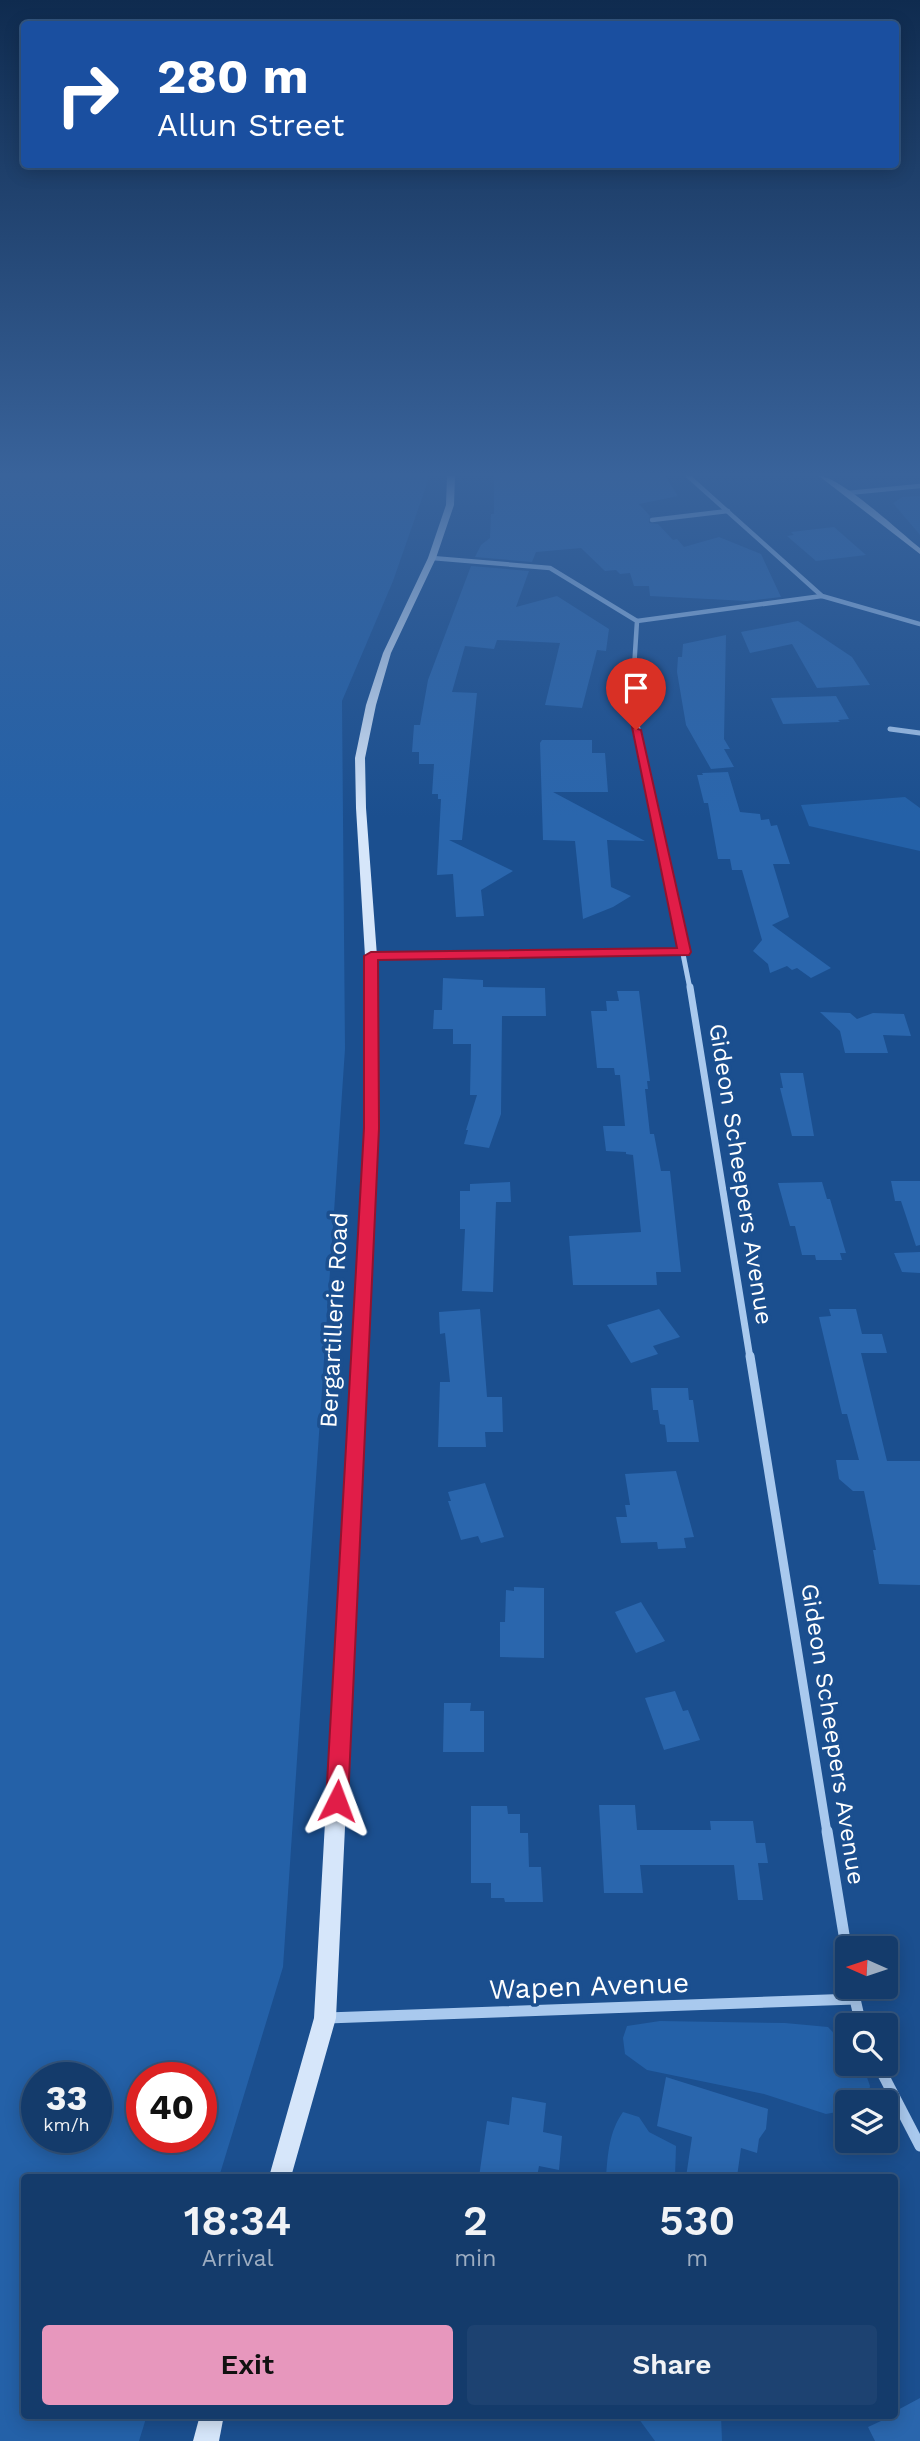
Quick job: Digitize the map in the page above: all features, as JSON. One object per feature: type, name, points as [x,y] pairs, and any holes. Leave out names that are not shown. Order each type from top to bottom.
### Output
[{"type":"street","name":"Bergartillerie Road","points":[[281,2174],[325,2018],[372,1128],[371,956],[360,758],[387,653],[417,590]]},
{"type":"street","points":[[587,590],[637,621],[822,596],[920,624]]},
{"type":"street","points":[[815,590],[822,596]]},
{"type":"street","name":"Gideon Scheepers Avenue","points":[[637,621],[631,686],[633,714],[684,952],[844,1936]]},
{"type":"street","points":[[890,729],[920,733]]},
{"type":"street","points":[[371,956],[684,952]]},
{"type":"street","points":[[855,1999],[858,2013]]},
{"type":"street","name":"Wapen Avenue","points":[[325,2018],[855,1999]]},
{"type":"street","points":[[884,2076],[920,2146]]},
{"type":"street","points":[[205,2441],[211,2419]]},
{"type":"shaded area","points":[[0,590],[389,590],[342,701],[345,1049],[283,1967],[220,2174],[21,2174],[21,2419],[146,2419],[139,2441],[0,2441]]},
{"type":"shaded area","points":[[905,797],[920,808],[920,851],[809,826],[801,805]]},
{"type":"shaded area","points":[[660,2021],[785,2023],[828,2027],[835,2034],[835,2076],[867,2076],[869,2090],[835,2090],[835,2112],[826,2114],[764,2094],[647,2070],[625,2054],[623,2038],[627,2026]]},
{"type":"shaded area","points":[[623,2112],[639,2117],[649,2132],[676,2146],[675,2174],[606,2174],[612,2135]]},
{"type":"shaded area","points":[[639,2419],[721,2419],[722,2441],[655,2441]]},
{"type":"building","points":[[462,590],[522,590],[516,607],[557,596],[609,629],[606,651],[597,650],[582,708],[545,705],[560,643],[497,640],[494,649],[465,646],[452,692],[477,693],[462,840],[449,840],[513,871],[481,890],[484,916],[456,917],[453,874],[437,875],[441,799],[438,799],[438,794],[432,794],[434,764],[419,764],[419,752],[412,752],[414,725],[420,725],[428,680]]},
{"type":"building","points":[[649,590],[778,590],[781,597],[747,601],[650,596]]},
{"type":"building","points":[[798,621],[852,657],[870,685],[817,688],[792,644],[750,653],[741,632]]},
{"type":"building","points":[[726,635],[724,739],[730,749],[724,749],[734,767],[711,769],[686,725],[677,672],[678,657],[682,657],[683,644]]},
{"type":"building","points":[[836,696],[849,719],[838,720],[840,722],[783,724],[771,698]]},
{"type":"building","points":[[542,740],[592,740],[592,753],[605,753],[608,792],[553,792],[645,841],[607,840],[611,887],[631,896],[613,907],[583,919],[575,841],[543,840]]},
{"type":"building","points":[[728,772],[740,812],[760,814],[761,820],[769,819],[771,826],[777,825],[790,864],[773,864],[789,917],[772,925],[831,968],[811,978],[797,968],[792,970],[787,966],[770,973],[768,964],[753,951],[762,940],[742,870],[732,870],[730,859],[718,859],[708,803],[704,803],[697,775]]},
{"type":"building","points":[[443,978],[483,980],[483,987],[545,988],[546,1016],[502,1016],[501,1114],[489,1148],[464,1144],[477,1095],[470,1095],[471,1044],[453,1044],[453,1029],[433,1029],[434,1010],[442,1010]]},
{"type":"building","points":[[617,991],[639,991],[650,1081],[647,1081],[648,1089],[645,1089],[650,1134],[654,1134],[661,1171],[670,1171],[681,1272],[656,1272],[657,1285],[573,1285],[569,1236],[641,1232],[633,1155],[606,1151],[603,1126],[625,1126],[620,1075],[615,1075],[614,1068],[597,1068],[591,1011],[607,1011],[606,1001],[619,1001]]},
{"type":"building","points":[[820,1012],[850,1013],[857,1019],[873,1013],[904,1014],[911,1036],[883,1035],[888,1053],[845,1053],[840,1031]]},
{"type":"building","points":[[780,1073],[803,1073],[814,1136],[792,1136],[780,1088],[783,1088]]},
{"type":"building","points":[[891,1181],[920,1181],[920,1245],[916,1246],[901,1201],[895,1201]]},
{"type":"building","points":[[510,1182],[511,1202],[496,1202],[493,1292],[462,1291],[465,1229],[460,1229],[460,1191],[470,1191],[470,1184]]},
{"type":"building","points":[[822,1182],[827,1199],[830,1199],[846,1253],[840,1253],[842,1260],[816,1260],[815,1255],[802,1255],[795,1226],[790,1226],[778,1183]]},
{"type":"building","points":[[920,1252],[920,1273],[902,1272],[894,1253]]},
{"type":"building","points":[[480,1309],[487,1397],[502,1397],[503,1432],[485,1432],[486,1447],[438,1447],[440,1382],[450,1382],[445,1333],[440,1334],[439,1312]]},
{"type":"building","points":[[659,1309],[680,1337],[653,1346],[658,1354],[631,1363],[607,1325]]},
{"type":"building","points":[[829,1309],[856,1309],[862,1334],[882,1334],[887,1353],[861,1353],[887,1461],[920,1461],[920,1585],[879,1584],[873,1550],[876,1550],[864,1491],[853,1491],[839,1479],[836,1460],[859,1460],[847,1414],[842,1414],[819,1317],[831,1316]]},
{"type":"building","points":[[651,1388],[688,1388],[689,1400],[693,1400],[699,1442],[667,1442],[665,1425],[660,1424],[658,1410],[653,1410]]},
{"type":"building","points":[[676,1471],[694,1537],[684,1538],[686,1548],[658,1549],[657,1542],[621,1543],[616,1517],[627,1517],[625,1505],[630,1505],[625,1474]]},
{"type":"building","points":[[485,1483],[504,1537],[481,1543],[478,1536],[461,1540],[448,1501],[451,1501],[448,1492]]},
{"type":"building","points":[[514,1587],[544,1588],[544,1658],[500,1657],[500,1622],[505,1622],[506,1590],[514,1591]]},
{"type":"building","points":[[641,1602],[665,1641],[636,1653],[615,1612]]},
{"type":"building","points":[[675,1691],[683,1711],[688,1710],[700,1740],[664,1750],[645,1698]]},
{"type":"building","points":[[444,1703],[471,1703],[470,1711],[484,1711],[484,1752],[443,1752]]},
{"type":"building","points":[[599,1805],[635,1805],[637,1830],[711,1830],[710,1821],[753,1821],[756,1843],[765,1843],[768,1863],[758,1863],[763,1900],[738,1900],[734,1865],[640,1865],[643,1893],[604,1893]]},
{"type":"building","points":[[471,1806],[507,1806],[508,1814],[520,1814],[520,1833],[528,1833],[529,1867],[541,1867],[543,1902],[505,1902],[504,1898],[491,1898],[491,1883],[471,1883]]},
{"type":"building","points":[[666,2077],[768,2109],[766,2129],[759,2139],[757,2153],[741,2148],[737,2174],[686,2174],[692,2137],[657,2126]]},
{"type":"building","points":[[512,2097],[546,2103],[543,2132],[562,2136],[559,2170],[539,2166],[538,2174],[479,2174],[487,2121],[509,2125]]},
{"type":"building","points":[[920,2398],[920,2441],[875,2441],[868,2427],[885,2419],[898,2419],[898,2410]]},
{"type":"route","points":[[337,1801],[372,1128],[371,956],[684,952],[636,730]]}]
